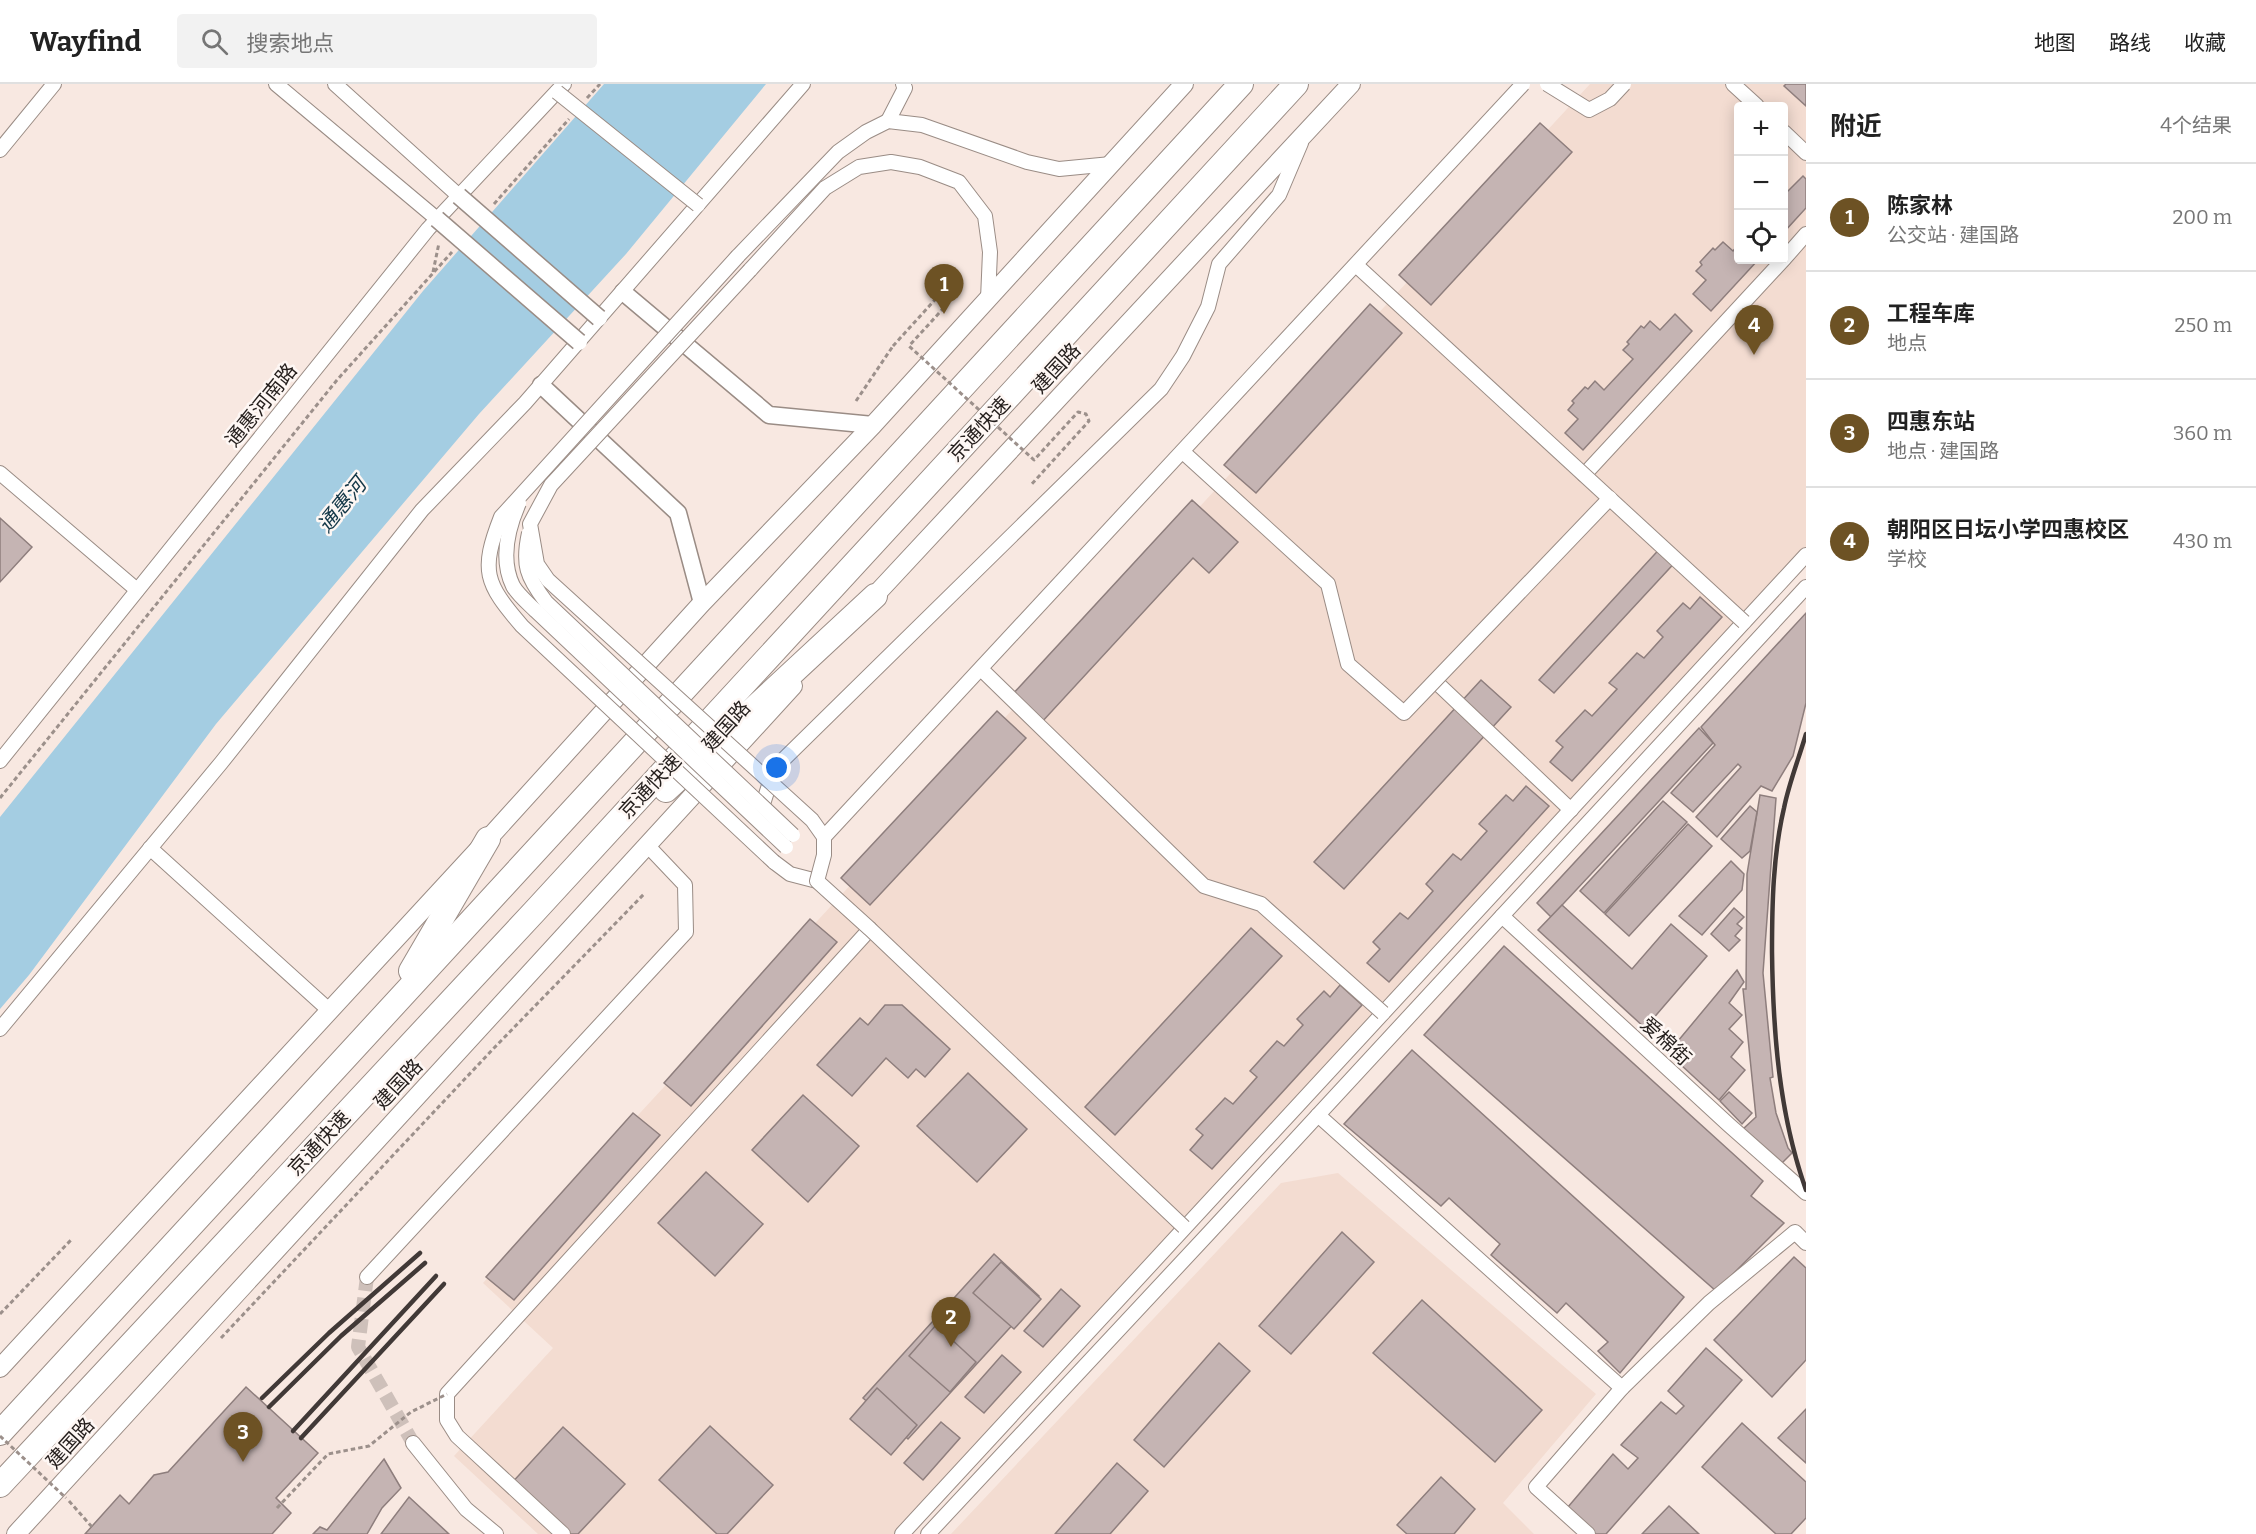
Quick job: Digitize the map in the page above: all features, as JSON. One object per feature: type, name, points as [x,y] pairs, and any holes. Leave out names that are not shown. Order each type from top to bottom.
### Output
[{"type":"highway","name":"京通快速","points":[[0,1435],[1241,84]]},
{"type":"highway","name":"京通快速","points":[[0,1485],[534,912],[1296,84]]},
{"type":"highway","points":[[534,912],[875,596]]},
{"type":"highway","points":[[387,1012],[488,839]]},
{"type":"main road","points":[[0,1368],[488,839],[702,603],[873,425],[1184,84]]},
{"type":"main road","name":"建国路","points":[[16,1534],[875,596],[1351,84]]},
{"type":"street","points":[[0,150],[54,84]]},
{"type":"street","points":[[276,84],[434,222],[579,342]]},
{"type":"street","points":[[335,84],[599,318]]},
{"type":"street","points":[[0,1029],[150,848],[422,510],[541,385],[803,84]]},
{"type":"street","points":[[888,121],[905,88],[903,84]]},
{"type":"street","points":[[824,837],[1523,84]]},
{"type":"street","points":[[1547,84],[1589,110],[1610,99],[1624,84]]},
{"type":"street","points":[[1734,84],[1753,102]]},
{"type":"street","points":[[556,87],[698,205]]},
{"type":"street","name":"通惠河南路","points":[[0,761],[434,222],[556,87]]},
{"type":"street","points":[[1111,164],[1059,169],[1027,162],[922,125],[888,121],[866,132],[838,152],[738,256],[501,517],[490,544],[487,569],[500,600],[522,626],[774,862],[790,874],[817,881],[870,928],[1184,1227]]},
{"type":"street","points":[[762,807],[771,779],[785,758],[1161,389],[1183,356],[1208,307],[1219,264],[1279,195],[1306,132]]},
{"type":"street","points":[[1788,136],[1806,153]]},
{"type":"street","points":[[525,490],[510,524],[506,566],[514,588],[536,611],[789,841],[762,807],[546,602],[532,583],[526,567],[525,549],[530,524],[551,485],[825,188],[859,167],[891,162],[920,167],[959,182],[985,216],[990,252],[988,299]]},
{"type":"street","points":[[1788,254],[1806,234]]},
{"type":"street","points":[[1584,475],[1778,264]]},
{"type":"street","points":[[1356,265],[1744,622]]},
{"type":"street","points":[[623,292],[769,415],[873,425]]},
{"type":"street","points":[[541,385],[678,513],[702,603]]},
{"type":"street","points":[[1183,452],[1328,584],[1348,664],[1404,713],[1610,498]]},
{"type":"street","points":[[0,473],[137,590]]},
{"type":"street","points":[[530,524],[537,564],[548,580],[812,820],[824,837],[824,855],[817,881]]},
{"type":"street","points":[[902,1534],[1806,555]]},
{"type":"street","points":[[928,1534],[1806,587]]},
{"type":"street","points":[[981,669],[1204,886],[1261,904],[1383,1013]]},
{"type":"street","points":[[1435,681],[1571,810]]},
{"type":"street","points":[[367,1277],[686,932],[685,885],[648,846]]},
{"type":"street","points":[[150,848],[330,1011]]},
{"type":"street","name":"爱棉街","points":[[1502,916],[1806,1193]]},
{"type":"street","points":[[563,1534],[457,1436],[447,1420],[447,1394],[870,928]]},
{"type":"street","points":[[1318,1115],[1622,1388]]},
{"type":"street","points":[[1588,1534],[1536,1487],[1622,1388],[1709,1303],[1795,1232],[1806,1243]]},
{"type":"street","points":[[413,1443],[466,1509],[496,1534]]},
{"type":"path","points":[[584,101],[600,84]]},
{"type":"path","points":[[493,205],[569,118]]},
{"type":"path","points":[[433,273],[439,244],[434,222]]},
{"type":"path","points":[[0,798],[337,380],[455,248]]},
{"type":"path","points":[[856,401],[893,346],[942,292],[949,293],[951,300],[909,346],[1034,460],[1078,412],[1086,414],[1089,421],[1030,486]]},
{"type":"path","points":[[215,1345],[494,1048],[644,894]]},
{"type":"path","points":[[0,1314],[71,1240]]},
{"type":"path","points":[[277,1508],[328,1454],[369,1446],[411,1412],[447,1394]]},
{"type":"path","points":[[0,1435],[92,1527]]},
{"type":"shaded area","points":[[1590,84],[1806,84],[1806,550],[897,1534],[538,1534],[454,1456],[553,1348],[483,1283]]},
{"type":"shaded area","points":[[1338,1173],[1596,1394],[1503,1503],[1534,1534],[951,1534],[1281,1183]]},
{"type":"water","name":"通惠河","points":[[604,84],[766,84],[626,254],[479,414],[216,724],[29,975],[0,1009],[0,817],[423,291]]},
{"type":"building","points":[[1786,84],[1806,84],[1806,106],[1784,86]]},
{"type":"building","points":[[1540,123],[1572,152],[1431,305],[1399,275]]},
{"type":"building","points":[[1803,176],[1806,179],[1806,208],[1788,228],[1788,210],[1788,191]]},
{"type":"building","points":[[1723,242],[1734,250],[1734,264],[1754,264],[1711,311],[1693,294],[1706,280],[1696,271],[1702,265],[1700,262],[1713,248],[1715,250]]},
{"type":"building","points":[[1370,304],[1402,333],[1256,493],[1224,465]]},
{"type":"building","points":[[1675,314],[1692,331],[1583,450],[1565,433],[1578,419],[1568,410],[1574,403],[1572,401],[1585,387],[1588,389],[1595,381],[1604,390],[1633,359],[1623,350],[1641,326],[1644,328],[1650,321],[1660,330]]},
{"type":"building","points":[[1192,500],[1238,542],[1209,573],[1193,558],[1041,723],[1011,696]]},
{"type":"building","points":[[0,518],[32,547],[0,582]]},
{"type":"building","points":[[1665,543],[1680,557],[1554,693],[1539,680]]},
{"type":"building","points":[[1700,597],[1722,617],[1572,781],[1550,762],[1563,747],[1556,741],[1585,710],[1592,716],[1617,689],[1609,683],[1637,653],[1644,658],[1663,637],[1657,631],[1683,603],[1690,609]]},
{"type":"building","points":[[1806,613],[1806,703],[1793,756],[1772,791],[1761,786],[1717,837],[1696,817],[1741,767],[1738,764],[1693,812],[1671,793],[1715,745],[1701,727]]},
{"type":"building","points":[[1481,680],[1511,707],[1344,889],[1314,862]]},
{"type":"building","points":[[997,711],[1026,738],[870,905],[841,878]]},
{"type":"building","points":[[1699,728],[1713,743],[1551,917],[1537,903]]},
{"type":"building","points":[[1526,786],[1549,806],[1389,982],[1367,963],[1380,949],[1373,942],[1400,913],[1408,919],[1433,891],[1426,884],[1453,854],[1461,860],[1487,831],[1479,824],[1506,795],[1513,801]]},
{"type":"building","points":[[1760,795],[1776,798],[1763,973],[1773,1077],[1770,1078],[1776,1113],[1788,1148],[1792,1153],[1781,1164],[1743,1129],[1756,1117],[1743,989],[1746,989],[1747,874]]},
{"type":"building","points":[[1663,801],[1687,822],[1604,913],[1580,891]]},
{"type":"building","points":[[1750,806],[1757,812],[1750,851],[1742,858],[1721,839]]},
{"type":"building","points":[[1688,824],[1712,846],[1629,936],[1605,914]]},
{"type":"building","points":[[1731,861],[1744,874],[1742,890],[1702,935],[1679,916]]},
{"type":"building","points":[[1562,905],[1632,969],[1671,924],[1707,956],[1645,1028],[1538,930]]},
{"type":"building","points":[[1734,908],[1744,917],[1737,924],[1742,928],[1735,936],[1740,940],[1729,951],[1711,934]]},
{"type":"building","points":[[810,919],[837,942],[691,1106],[664,1083]]},
{"type":"building","points":[[1251,928],[1282,956],[1115,1135],[1085,1107]]},
{"type":"building","points":[[1504,946],[1763,1181],[1751,1196],[1784,1223],[1716,1291],[1424,1035]]},
{"type":"building","points":[[1737,970],[1744,982],[1729,1003],[1742,1015],[1729,1029],[1743,1042],[1731,1057],[1745,1070],[1719,1100],[1668,1053]]},
{"type":"building","points":[[1340,985],[1362,1005],[1212,1169],[1190,1150],[1203,1135],[1196,1129],[1225,1098],[1233,1104],[1257,1077],[1250,1071],[1277,1041],[1284,1046],[1303,1025],[1297,1019],[1324,991],[1330,997]]},
{"type":"building","points":[[885,1005],[902,1005],[950,1049],[925,1077],[916,1069],[908,1078],[886,1058],[852,1096],[817,1065],[860,1018],[868,1025]]},
{"type":"building","points":[[1412,1050],[1684,1297],[1620,1373],[1598,1351],[1608,1342],[1566,1303],[1557,1313],[1491,1255],[1500,1244],[1449,1198],[1441,1206],[1344,1124]]},
{"type":"building","points":[[968,1073],[1027,1129],[977,1182],[917,1126]]},
{"type":"building","points":[[1729,1092],[1752,1113],[1742,1124],[1720,1101]]},
{"type":"building","points":[[803,1095],[859,1146],[808,1202],[752,1150]]},
{"type":"building","points":[[633,1113],[660,1135],[514,1300],[486,1277]]},
{"type":"building","points":[[706,1172],[763,1224],[715,1276],[658,1223]]},
{"type":"building","points":[[1342,1232],[1374,1262],[1291,1354],[1259,1326]]},
{"type":"building","points":[[994,1254],[1039,1296],[908,1439],[863,1398]]},
{"type":"building","points":[[1794,1257],[1806,1268],[1806,1360],[1772,1397],[1714,1340]]},
{"type":"building","points":[[1001,1262],[1041,1299],[1014,1329],[973,1293]]},
{"type":"building","points":[[1061,1289],[1080,1306],[1043,1347],[1024,1331]]},
{"type":"building","points":[[1422,1300],[1542,1410],[1495,1462],[1373,1353]]},
{"type":"building","points":[[936,1325],[976,1362],[950,1392],[909,1356]]},
{"type":"building","points":[[1219,1343],[1250,1371],[1164,1467],[1134,1440]]},
{"type":"building","points":[[1706,1348],[1742,1380],[1606,1534],[1595,1534],[1568,1507],[1613,1454],[1628,1469],[1638,1458],[1621,1445],[1661,1402],[1676,1414],[1684,1406],[1668,1391]]},
{"type":"building","points":[[1002,1355],[1021,1372],[984,1413],[965,1397]]},
{"type":"building","points":[[246,1387],[318,1453],[276,1498],[291,1513],[272,1534],[85,1534],[120,1495],[129,1504],[154,1475],[168,1472]]},
{"type":"building","points":[[877,1388],[917,1425],[891,1455],[850,1419]]},
{"type":"building","points":[[1806,1409],[1806,1463],[1778,1438]]},
{"type":"building","points":[[941,1422],[960,1438],[923,1480],[904,1463]]},
{"type":"building","points":[[1742,1423],[1806,1482],[1806,1518],[1791,1534],[1776,1534],[1702,1467]]},
{"type":"building","points":[[710,1426],[773,1485],[727,1534],[717,1534],[659,1480]]},
{"type":"building","points":[[563,1427],[625,1484],[578,1534],[561,1534],[509,1486]]},
{"type":"building","points":[[384,1459],[401,1488],[382,1508],[367,1534],[313,1534],[320,1527],[327,1530]]},
{"type":"building","points":[[1117,1463],[1148,1491],[1110,1534],[1055,1534]]},
{"type":"building","points":[[1441,1477],[1475,1509],[1454,1534],[1407,1534],[1397,1525]]},
{"type":"building","points":[[409,1497],[449,1534],[381,1534]]},
{"type":"building","points":[[1669,1506],[1699,1534],[1642,1534]]},
{"type":"tunnel","points":[[367,1277],[358,1347],[413,1443]]},
{"type":"railway","points":[[1806,734],[1791,780],[1777,844],[1772,952],[1779,1072],[1789,1132],[1806,1190]]},
{"type":"railway","points":[[262,1398],[329,1333],[420,1253]]},
{"type":"railway","points":[[269,1407],[341,1336],[425,1263]]},
{"type":"railway","points":[[293,1431],[436,1276]]},
{"type":"railway","points":[[301,1438],[444,1284]]},
{"type":"place","name":"陈家林","points":[[944,314]]},
{"type":"place","name":"朝阳区日坛小学四惠校区","points":[[1754,355]]},
{"type":"place","name":"工程车库","points":[[951,1347]]},
{"type":"place","name":"四惠东站","points":[[243,1462]]}]
